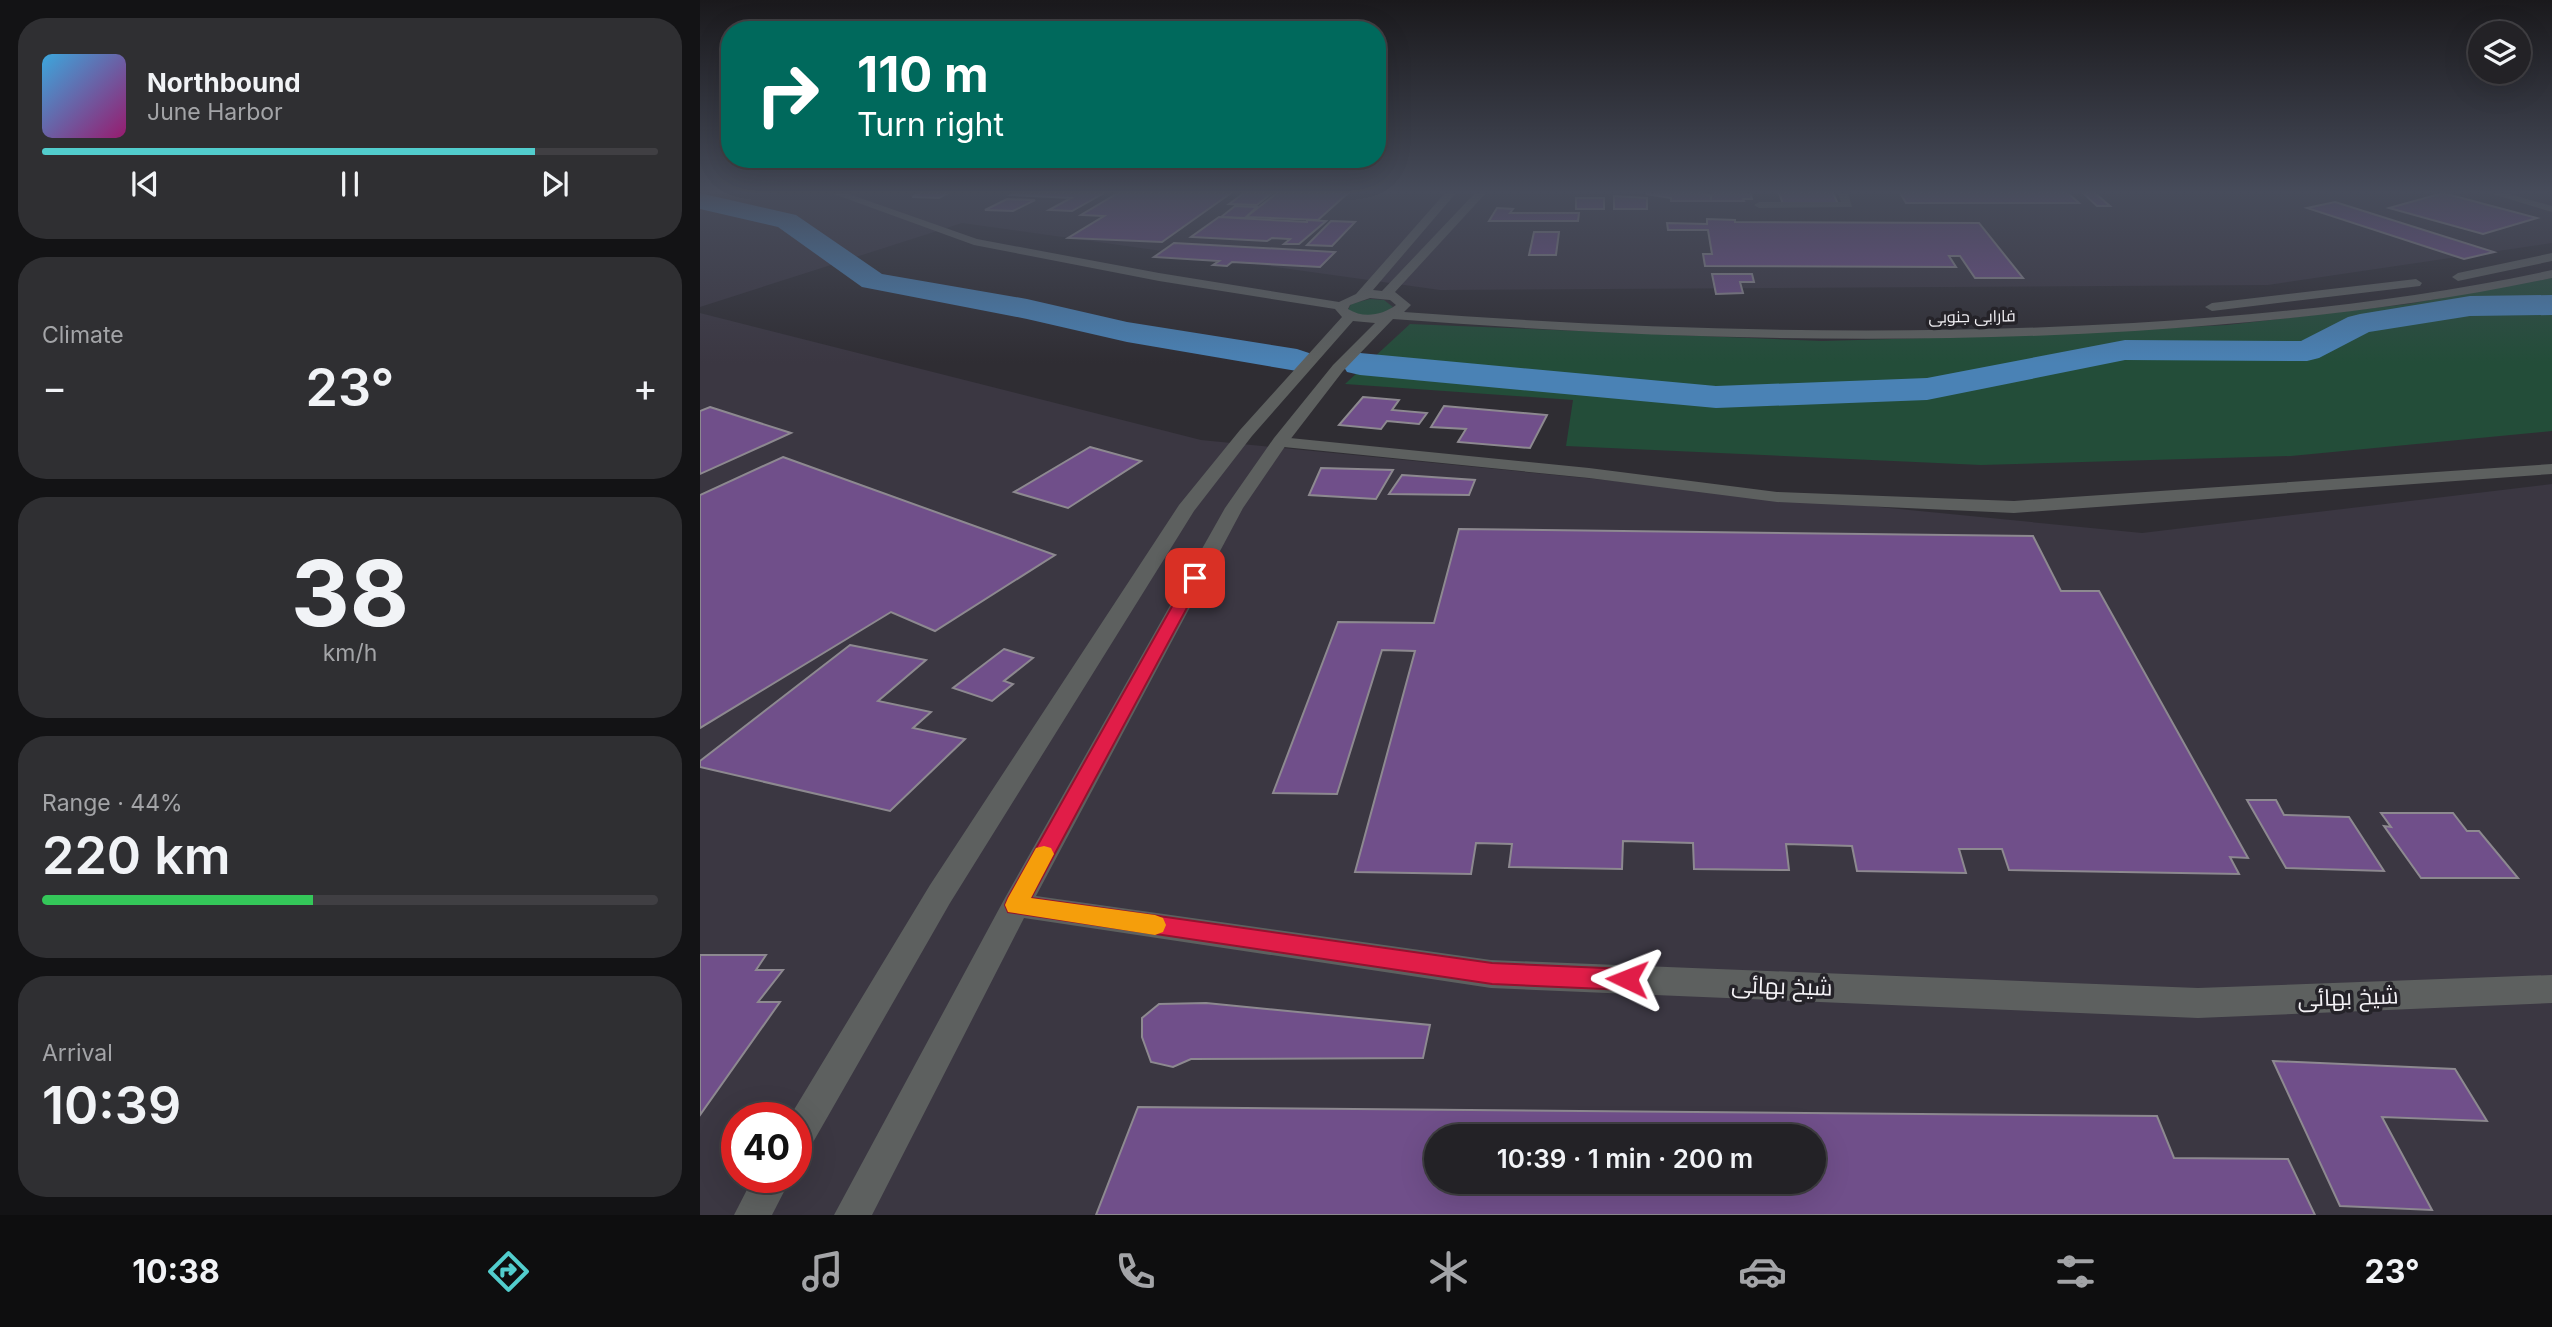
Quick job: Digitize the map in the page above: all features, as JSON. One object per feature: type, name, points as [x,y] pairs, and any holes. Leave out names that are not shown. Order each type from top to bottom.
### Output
[{"type":"street","points":[[1015,250],[1159,277],[1351,306],[1393,304]]},
{"type":"street","points":[[812,1112],[940,894],[1186,509],[1351,306],[1401,250]]},
{"type":"street","points":[[852,1215],[1016,905],[1234,508],[1280,442],[1436,250]]},
{"type":"street","points":[[2190,309],[2435,281],[2552,257]]},
{"type":"street","name":"فارابی جنوبی","points":[[1393,304],[1720,334],[1932,334],[2095,330],[2364,306],[2552,274]]},
{"type":"street","points":[[1351,306],[1370,318],[1393,304]]},
{"type":"street","name":"فارابی جنوبی","points":[[1393,304],[1733,321],[1963,321],[2162,311]]},
{"type":"street","points":[[1280,442],[1589,473],[1777,497],[2014,507],[2552,469]]},
{"type":"street","name":"شیخ بهائی","points":[[1016,905],[1492,974],[2198,1003],[2552,989]]},
{"type":"street","points":[[752,1215],[765,1193]]},
{"type":"shaded area","points":[[700,250],[879,250],[700,307]]},
{"type":"shaded area","points":[[1152,250],[2507,250],[2268,285],[1440,290]]},
{"type":"shaded area","points":[[700,313],[1201,440],[2142,533],[2552,484],[2552,1215],[700,1215]]},
{"type":"green space","points":[[2552,278],[2552,431],[2291,456],[1981,465],[1566,446],[1573,400],[1345,384],[1410,324],[1822,341],[2032,335],[2227,325],[2408,304]]},
{"type":"green space","points":[[1370,299],[1384,300],[1393,307],[1371,316],[1348,310],[1351,304]]},
{"type":"building","points":[[1164,250],[1335,252],[1320,267],[1232,262],[1227,266],[1213,265],[1219,261],[1154,257]]},
{"type":"building","points":[[1530,250],[1557,250],[1556,255],[1529,255]]},
{"type":"building","points":[[1711,250],[2000,250],[2023,278],[1975,278],[1960,256],[1949,256],[1956,267],[1705,266],[1703,254],[1712,254]]},
{"type":"building","points":[[2435,250],[2494,252],[2464,259]]},
{"type":"building","points":[[1712,274],[1752,274],[1754,282],[1740,282],[1743,293],[1716,294]]},
{"type":"building","points":[[1363,397],[1399,400],[1392,410],[1427,413],[1419,424],[1387,421],[1381,429],[1339,425]]},
{"type":"building","points":[[1444,406],[1547,415],[1530,448],[1458,442],[1466,429],[1431,427]]},
{"type":"building","points":[[710,407],[791,433],[700,474],[700,411]]},
{"type":"building","points":[[1090,447],[1141,461],[1068,508],[1014,492]]},
{"type":"building","points":[[783,457],[1055,555],[935,631],[891,612],[700,728],[700,495]]},
{"type":"building","points":[[1321,468],[1393,470],[1376,499],[1309,495]]},
{"type":"building","points":[[1402,475],[1475,480],[1469,495],[1389,494]]},
{"type":"building","points":[[1459,529],[2033,536],[2061,591],[2099,591],[2248,858],[2230,857],[2239,874],[2009,870],[2002,849],[1959,849],[1966,873],[1857,871],[1852,846],[1786,844],[1789,870],[1694,869],[1693,843],[1623,841],[1622,869],[1509,867],[1512,844],[1476,843],[1471,874],[1355,872],[1415,651],[1382,650],[1337,794],[1273,793],[1338,622],[1434,623]]},
{"type":"building","points":[[850,645],[926,660],[878,701],[931,712],[913,728],[965,739],[890,811],[700,767],[700,761]]},
{"type":"building","points":[[1004,649],[1033,658],[1004,681],[1013,684],[992,701],[953,688]]},
{"type":"building","points":[[2247,800],[2276,800],[2284,815],[2349,817],[2384,871],[2286,868]]},
{"type":"building","points":[[2381,813],[2453,813],[2467,831],[2479,831],[2518,878],[2421,878],[2384,826],[2391,827]]},
{"type":"building","points":[[700,955],[766,955],[756,970],[783,970],[758,1002],[780,1002],[700,1115]]},
{"type":"building","points":[[1206,1003],[1430,1025],[1423,1058],[1191,1059],[1173,1067],[1151,1062],[1142,1037],[1142,1018],[1159,1004]]},
{"type":"building","points":[[2273,1061],[2455,1069],[2487,1121],[2382,1117],[2432,1210],[2340,1206]]},
{"type":"building","points":[[1138,1107],[2157,1116],[2174,1158],[2288,1159],[2315,1215],[1096,1215]]},
{"type":"waterway","points":[[828,250],[873,281],[1027,309],[1127,332],[1297,360]]},
{"type":"waterway","points":[[1360,364],[1716,397],[1927,389],[2125,350],[2307,351],[2360,324],[2470,306],[2552,305]]},
{"type":"slow traffic","points":[[1044,854],[1016,905],[1155,925]]},
{"type":"route","points":[[1195,578],[1016,905],[1492,974],[1627,979]]}]
